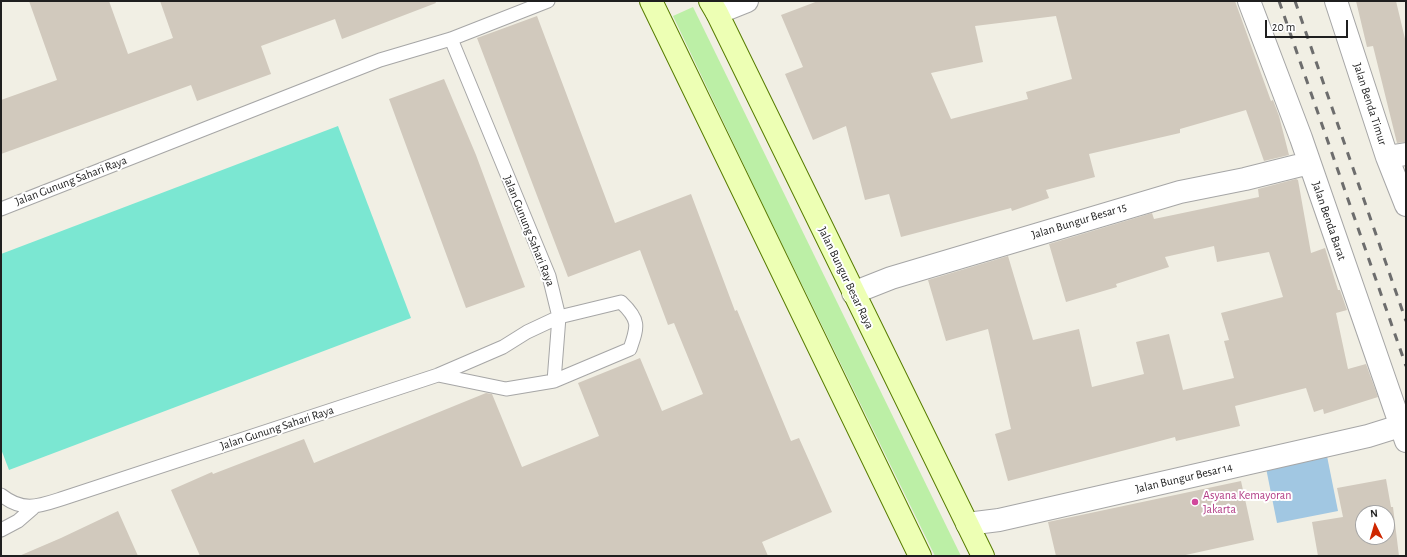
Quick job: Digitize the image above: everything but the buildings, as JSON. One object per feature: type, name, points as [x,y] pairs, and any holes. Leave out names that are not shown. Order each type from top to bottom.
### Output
[{"type":"main road","points":[[651,1],[920,556]]},
{"type":"main road","name":"Jalan Bungur Besar Raya","points":[[713,7],[983,556]]},
{"type":"street","points":[[713,7],[747,1]]},
{"type":"street","name":"Jalan Benda Barat","points":[[1249,1],[1309,163],[1403,434]]},
{"type":"street","name":"Jalan Benda Timur","points":[[1336,1],[1397,156],[1406,205]]},
{"type":"street","name":"Jalan Bungur Besar 15","points":[[853,293],[891,278],[1143,202],[1203,186],[1245,179],[1309,163]]},
{"type":"street","name":"Jalan Bungur Besar 14","points":[[967,524],[1007,518],[1368,436],[1403,434]]},
{"type":"lane","points":[[451,39],[548,1]]},
{"type":"lane","name":"Jalan Gunung Sahari Raya","points":[[1,209],[380,60],[451,39],[550,276],[559,317],[527,332],[503,347],[438,375],[33,508]]},
{"type":"lane","points":[[438,375],[506,389],[554,381],[630,349],[637,328],[632,312],[621,302],[559,317],[554,381]]},
{"type":"lane","points":[[1,495],[15,504],[33,508]]},
{"type":"lane","points":[[1,530],[18,521],[33,508]]},
{"type":"green space","points":[[693,7],[961,556],[935,556],[762,203],[673,16]]},
{"type":"shaded area","points":[[338,126],[411,318],[9,470],[1,449],[1,254]]},
{"type":"shaded area","points":[[1326,451],[1338,511],[1277,523],[1265,463]]},
{"type":"railway","points":[[1279,1],[1406,366]]},
{"type":"railway","points":[[1295,1],[1406,321]]},
{"type":"place","name":"Asyana Kemayoran Jakarta","points":[[1195,502]]}]
